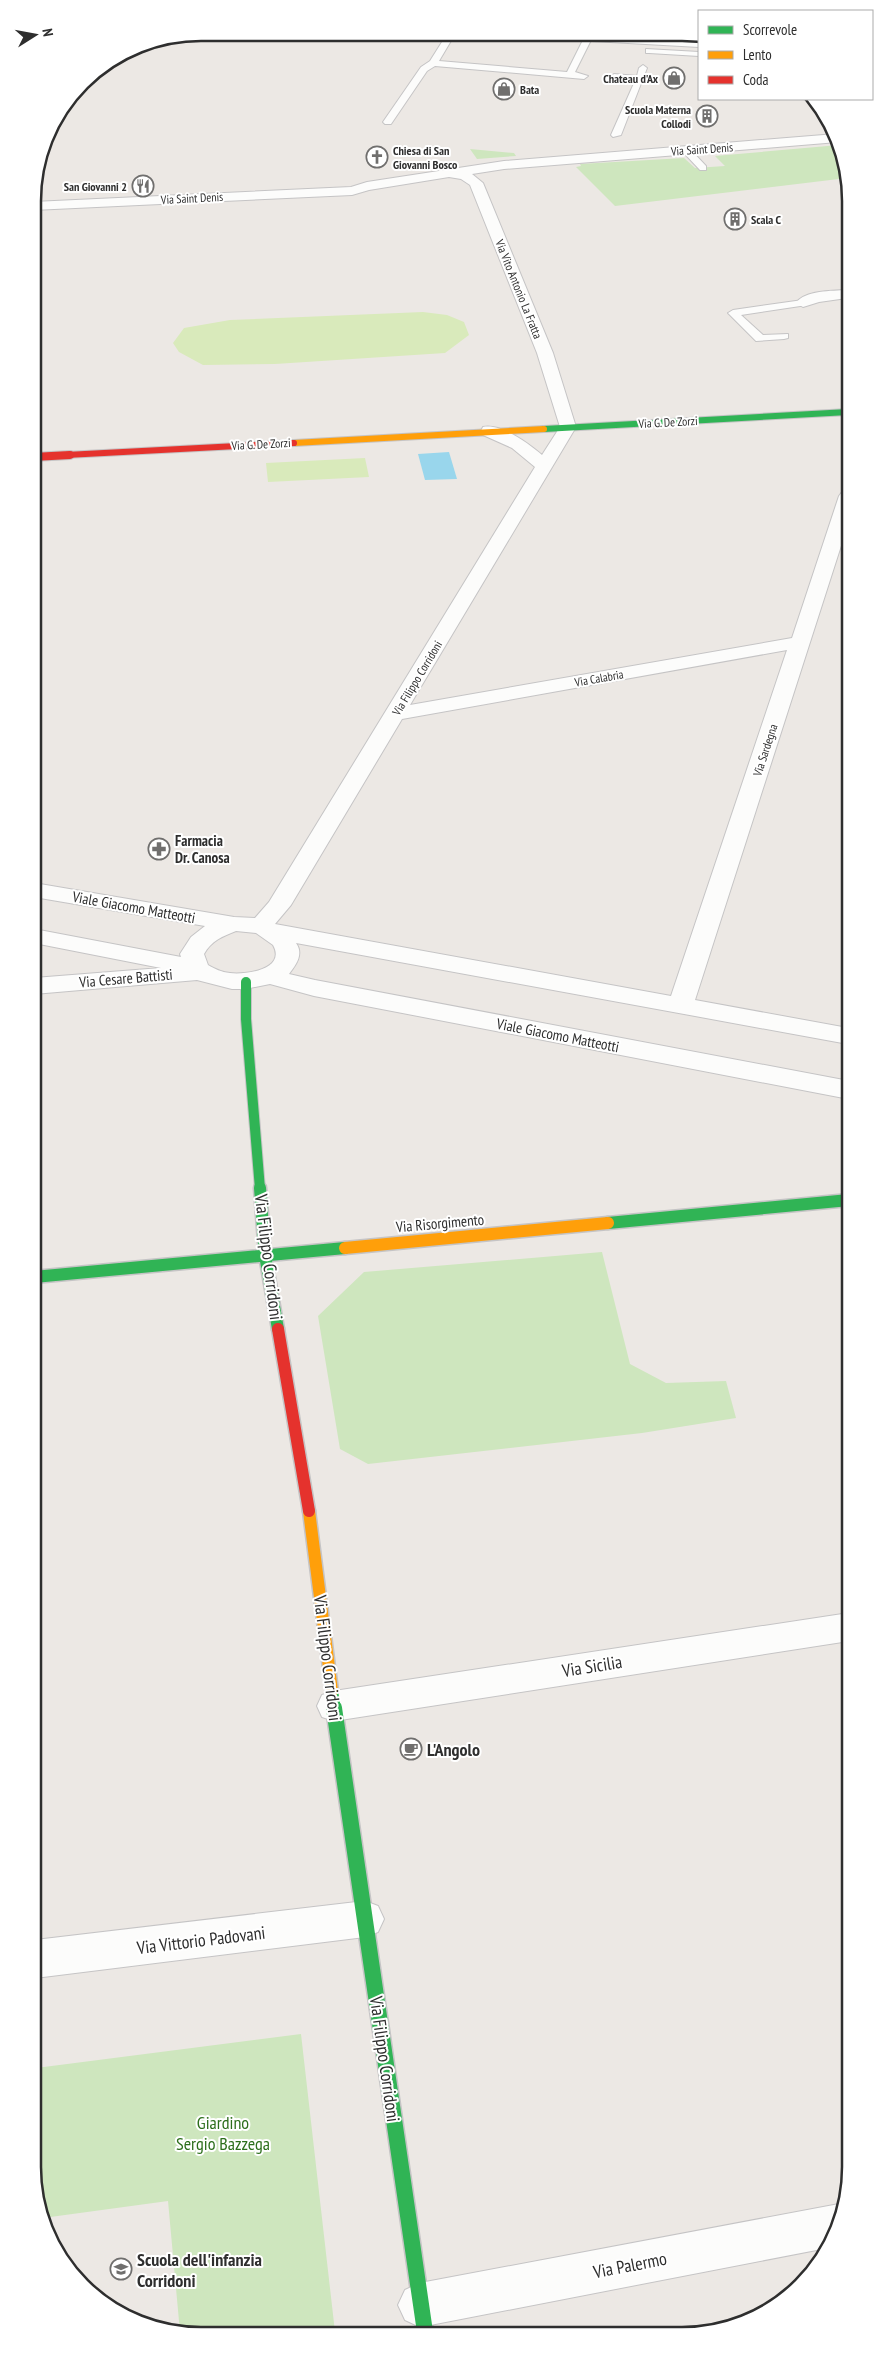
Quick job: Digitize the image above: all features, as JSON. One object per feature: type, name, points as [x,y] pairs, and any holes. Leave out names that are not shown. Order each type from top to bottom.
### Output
[{"type":"street","points":[[654,41],[698,44]]},
{"type":"street","name":"Via Saint Denis","points":[[42,206],[352,191],[367,186],[446,173],[567,158],[828,139]]},
{"type":"street","points":[[446,173],[465,175],[476,183]]},
{"type":"street","points":[[460,187],[476,183]]},
{"type":"street","name":"Via Vito Antonio La Fratta","points":[[476,183],[545,353],[568,427]]},
{"type":"street","points":[[352,191],[359,194],[426,190]]},
{"type":"street","points":[[803,303],[816,298],[842,295]]},
{"type":"street","name":"Via G. De Zorzi","points":[[42,456],[842,413]]},
{"type":"street","name":"Via Filippo Corridoni","points":[[269,929],[279,905],[568,427]]},
{"type":"street","name":"Via G. De Zorzi","points":[[489,431],[518,444],[544,466]]},
{"type":"street","name":"Via Sardegna","points":[[681,1004],[842,515]]},
{"type":"street","name":"Via Calabria","points":[[396,714],[801,642]]},
{"type":"street","name":"Viale Giacomo Matteotti","points":[[42,891],[234,924]]},
{"type":"street","points":[[198,969],[192,954],[198,941],[214,930],[234,924],[842,1035]]},
{"type":"street","points":[[42,937],[198,969],[220,981],[258,979],[285,962],[288,947],[269,929]]},
{"type":"street","name":"Via Cesare Battisti","points":[[43,986],[71,943]]},
{"type":"street","name":"Via Cesare Battisti","points":[[43,986],[198,969]]},
{"type":"street","name":"Via Filippo Corridoni","points":[[258,979],[246,1019],[265,1255],[309,1509],[334,1706],[423,2319]]},
{"type":"street","name":"Viale Giacomo Matteotti","points":[[258,979],[314,988],[842,1089]]},
{"type":"street","name":"Via Risorgimento","points":[[41,1276],[841,1201]]},
{"type":"street","name":"Via Sicilia","points":[[334,1706],[841,1628]]},
{"type":"street","name":"Via Vittorio Padovani","points":[[41,1958],[366,1919]]},
{"type":"street","name":"Via Palermo","points":[[423,2319],[830,2227]]},
{"type":"lane","points":[[388,122],[424,68],[433,63],[447,41]]},
{"type":"lane","points":[[570,75],[587,41]]},
{"type":"lane","points":[[616,135],[654,41],[698,54]]},
{"type":"lane","points":[[433,63],[532,70],[584,76]]},
{"type":"lane","points":[[614,77],[640,79]]},
{"type":"lane","points":[[686,150],[703,168]]},
{"type":"lane","points":[[784,336],[760,339],[733,314],[803,303]]},
{"type":"green space","points":[[831,146],[840,179],[615,206],[576,167],[581,166],[580,164],[684,158],[695,168],[725,166],[715,156]]},
{"type":"green space","points":[[470,149],[514,153],[516,156],[477,159]]},
{"type":"green space","points":[[423,312],[447,315],[464,322],[469,335],[445,353],[275,364],[203,365],[179,352],[173,343],[184,328],[230,320]]},
{"type":"green space","points":[[365,458],[369,477],[268,482],[266,463]]},
{"type":"green space","points":[[602,1252],[630,1364],[666,1383],[726,1381],[736,1418],[642,1433],[368,1464],[340,1449],[318,1316],[364,1272]]},
{"type":"green space","name":"Giardino Sergio Bazzega","points":[[301,2034],[334,2327],[201,2327],[179,2325],[168,2201],[50,2217],[44,2198],[41,2167],[41,2067]]},
{"type":"water","points":[[449,452],[457,479],[425,480],[418,454]]},
{"type":"traffic: fast","points":[[544,429],[842,412]]},
{"type":"traffic: fast","points":[[246,982],[246,1019],[265,1255],[278,1329]]},
{"type":"traffic: fast","points":[[608,1223],[841,1201]]},
{"type":"traffic: fast","points":[[41,1276],[345,1248]]},
{"type":"traffic: fast","points":[[332,1691],[424,2327]]},
{"type":"traffic: slow","points":[[294,443],[544,429]]},
{"type":"traffic: slow","points":[[345,1248],[608,1223]]},
{"type":"traffic: slow","points":[[309,1511],[332,1691]]},
{"type":"traffic: jam","points":[[42,457],[294,443]]},
{"type":"traffic: jam","points":[[278,1329],[309,1511]]},
{"type":"place","name":"Chateau d'Ax","points":[[674,78]]},
{"type":"place","name":"Bata","points":[[504,89]]},
{"type":"place","name":"Scuola Materna Collodi","points":[[707,116]]},
{"type":"place","name":"Chiesa di San Giovanni Bosco","points":[[377,157]]},
{"type":"place","name":"San Giovanni 2","points":[[143,186]]},
{"type":"place","name":"Scala C","points":[[735,219]]},
{"type":"place","name":"Farmacia Dr. Canosa","points":[[159,849]]},
{"type":"place","name":"L'Angolo","points":[[411,1749]]},
{"type":"place","name":"Scuola dell'infanzia Corridoni","points":[[121,2269]]}]
